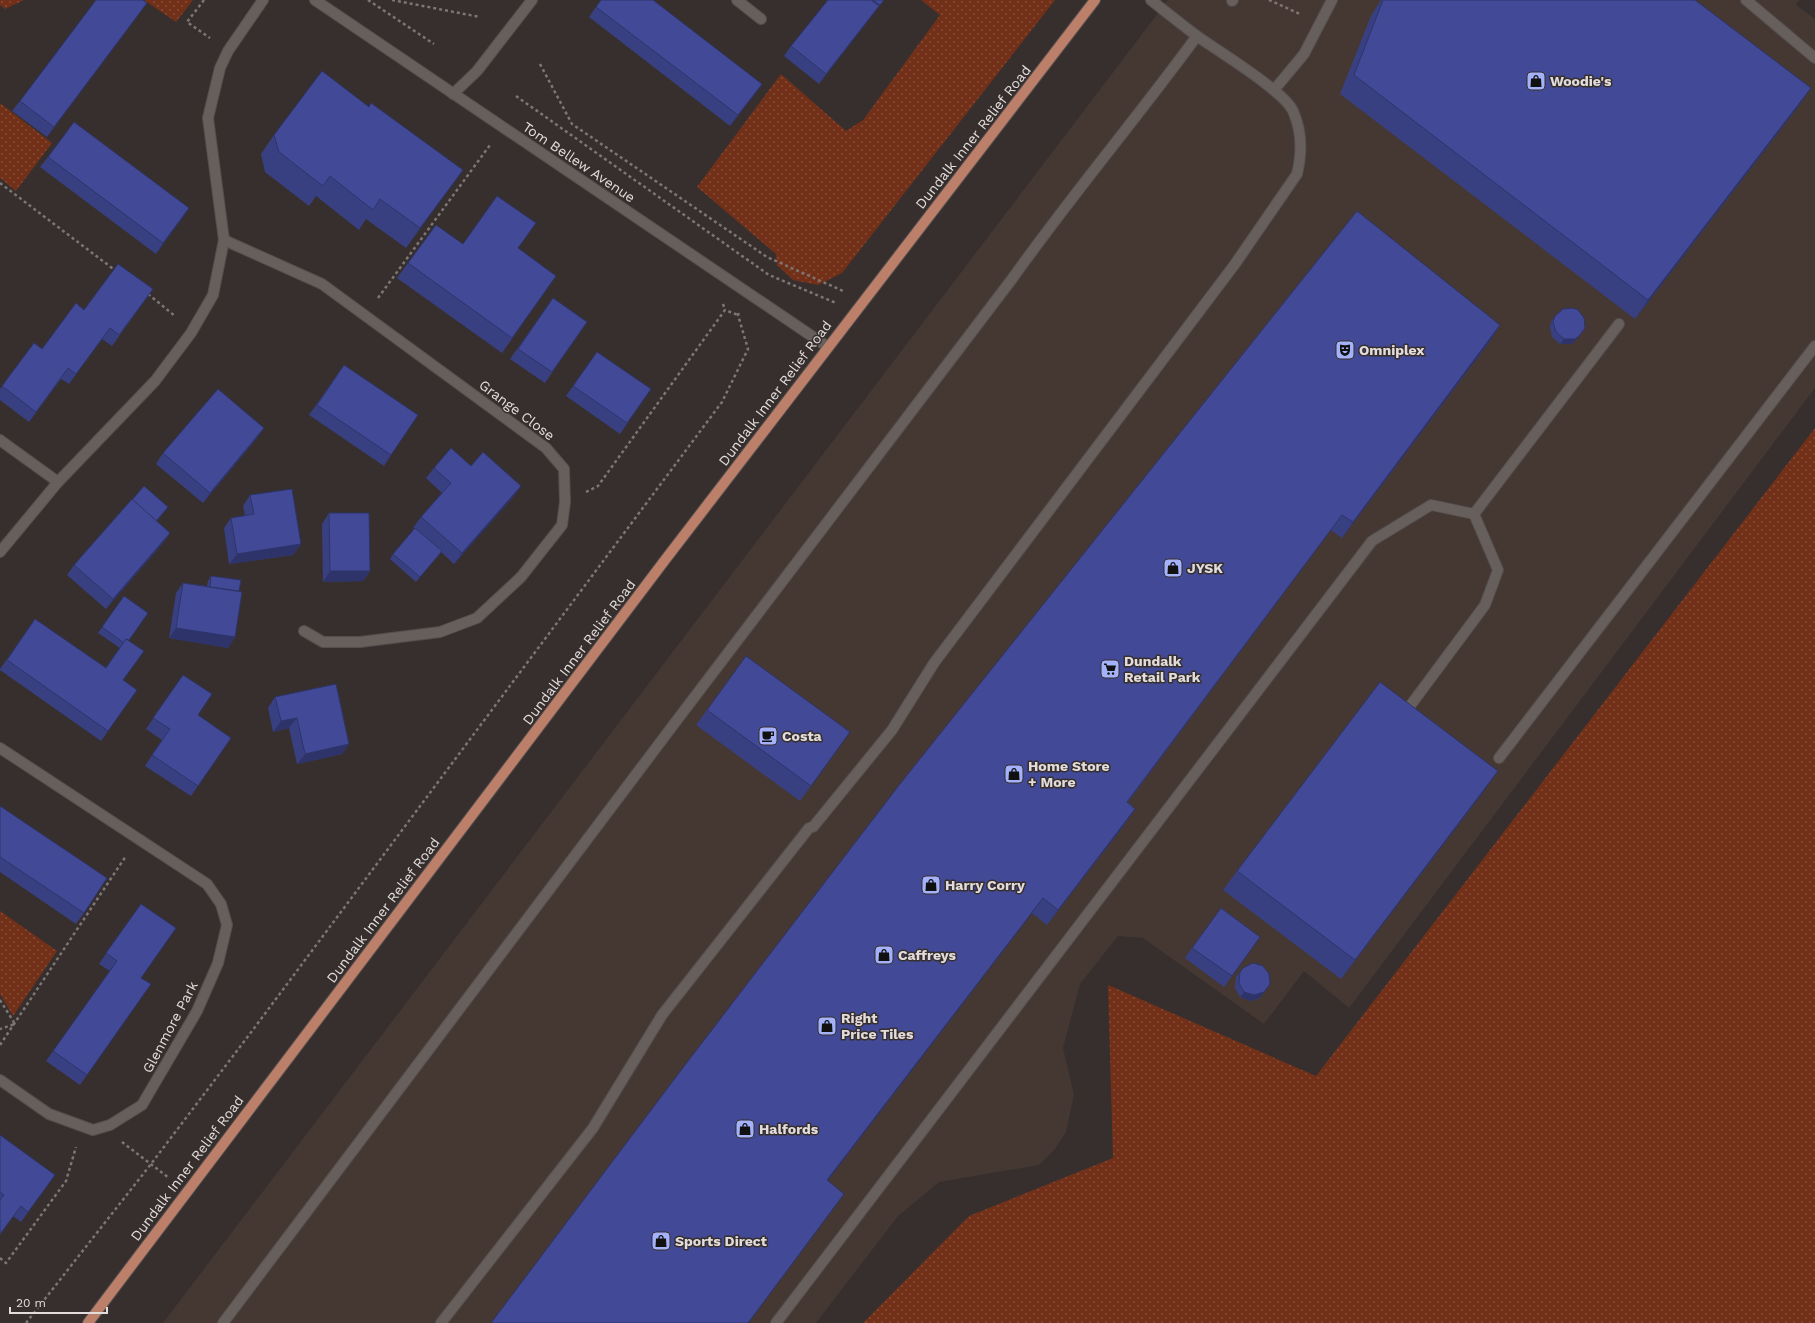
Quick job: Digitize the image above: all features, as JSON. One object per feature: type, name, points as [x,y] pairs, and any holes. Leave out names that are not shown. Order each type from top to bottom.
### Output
[{"type":"main road","name":"Dundalk Inner Relief Road","points":[[88,1323],[863,300],[1095,0]]},
{"type":"street","points":[[0,552],[58,482],[155,381],[193,329],[213,295],[224,240],[208,118],[220,68],[228,51],[263,0]]},
{"type":"street","name":"Tom Bellew Avenue","points":[[315,0],[828,347]]},
{"type":"street","points":[[453,94],[477,71],[532,0]]},
{"type":"street","points":[[737,0],[761,19]]},
{"type":"street","points":[[441,1323],[593,1128],[662,1015],[810,828],[813,827],[892,730],[934,663],[1235,264],[1297,174],[1301,156],[1300,136],[1293,110],[1274,90],[1197,36],[1151,0]]},
{"type":"street","points":[[1274,90],[1304,54],[1332,0]]},
{"type":"street","points":[[1746,0],[1815,58]]},
{"type":"street","points":[[223,1323],[1007,286],[1057,216],[1151,99],[1197,36]]},
{"type":"street","name":"Grange Close","points":[[224,240],[322,284],[546,448],[564,469],[565,502],[562,525],[544,550],[521,577],[476,618],[440,632],[360,642],[323,642],[304,632]]},
{"type":"street","points":[[1474,514],[1619,324]]},
{"type":"street","points":[[1499,758],[1815,346]]},
{"type":"street","points":[[0,440],[58,482]]},
{"type":"street","points":[[776,1323],[1372,542],[1431,505],[1474,514]]},
{"type":"street","points":[[1410,706],[1485,605],[1498,570],[1474,514]]},
{"type":"street","name":"Glenmore Park","points":[[0,748],[207,884],[221,904],[227,924],[218,963],[197,1011],[142,1105],[124,1118],[93,1130],[50,1114],[0,1080]]},
{"type":"path","points":[[204,0],[187,22],[228,51]]},
{"type":"path","points":[[368,0],[434,44]]},
{"type":"path","points":[[392,0],[480,17]]},
{"type":"path","points":[[540,64],[572,124],[767,257],[863,300]]},
{"type":"path","points":[[516,96],[769,275],[803,288],[854,312]]},
{"type":"path","points":[[365,316],[490,145],[497,149]]},
{"type":"path","points":[[0,183],[119,272]]},
{"type":"path","points":[[738,315],[769,275]]},
{"type":"path","points":[[144,291],[193,329]]},
{"type":"path","points":[[718,301],[724,305],[725,310]]},
{"type":"path","points":[[725,310],[738,315]]},
{"type":"path","points":[[565,502],[598,486],[725,310]]},
{"type":"path","points":[[26,1323],[151,1164],[494,708],[638,512],[722,402],[748,349],[738,315]]},
{"type":"path","points":[[0,1046],[137,838]]},
{"type":"path","points":[[0,1000],[15,1024]]},
{"type":"path","points":[[0,1029],[15,1024]]},
{"type":"path","points":[[0,1258],[6,1262],[66,1181],[83,1126]]},
{"type":"path","points":[[103,1127],[188,1191]]},
{"type":"shaded area","points":[[0,0],[24,0],[5,9],[0,5]]},
{"type":"shaded area","points":[[144,0],[193,0],[176,22]]},
{"type":"shaded area","points":[[921,0],[1055,0],[842,273],[818,285],[793,280],[777,265],[776,254],[697,187],[781,74],[846,131],[863,120],[940,15]]},
{"type":"shaded area","points":[[1168,0],[1799,0],[1796,5],[1815,19],[1815,388],[1349,1008],[1304,971],[1264,1024],[1143,938],[1118,936],[1080,984],[1063,1048],[1074,1095],[1066,1132],[1054,1150],[1039,1165],[939,1182],[898,1216],[816,1323],[163,1323]]},
{"type":"shaded area","points":[[0,103],[52,143],[16,191],[0,178]]},
{"type":"shaded area","points":[[1815,428],[1815,1323],[863,1323],[969,1216],[1113,1158],[1108,985],[1316,1076]]},
{"type":"shaded area","points":[[0,911],[57,951],[13,1016],[0,994]]},
{"type":"building","points":[[96,0],[143,0],[147,3],[54,127],[20,101]]},
{"type":"building","points":[[601,0],[653,0],[762,84],[738,115],[596,7]]},
{"type":"building","points":[[828,0],[871,0],[879,6],[826,74],[791,46]]},
{"type":"building","points":[[873,0],[884,0],[880,5]]},
{"type":"building","points":[[1383,0],[1695,0],[1811,88],[1648,300],[1354,75]]},
{"type":"building","points":[[322,71],[369,107],[371,103],[463,170],[420,228],[380,199],[373,210],[330,176],[323,186],[279,152],[274,135]]},
{"type":"building","points":[[74,122],[189,208],[163,243],[48,157]]},
{"type":"building","points":[[497,196],[536,223],[518,248],[556,276],[512,338],[408,263],[436,225],[463,244]]},
{"type":"building","name":"Dundalk Retail Park","points":[[1357,211],[1500,325],[1353,522],[1342,515],[1127,802],[1135,809],[1058,910],[1043,898],[827,1180],[844,1194],[748,1323],[491,1323],[679,1073],[900,784]]},
{"type":"building","points":[[118,264],[153,289],[119,335],[110,328],[76,374],[68,368],[36,412],[2,386],[34,343],[42,349],[76,303],[84,310]]},
{"type":"building","points":[[553,298],[587,322],[552,372],[518,349]]},
{"type":"building","points":[[1573,308],[1578,310],[1584,318],[1585,328],[1575,339],[1564,339],[1556,332],[1553,322],[1555,316],[1563,309]]},
{"type":"building","points":[[597,352],[651,389],[627,423],[573,386]]},
{"type":"building","points":[[344,365],[418,415],[391,455],[317,405]]},
{"type":"building","points":[[218,389],[264,428],[210,493],[163,453]]},
{"type":"building","points":[[451,448],[471,466],[483,452],[521,486],[462,553],[421,517],[451,483],[434,468]]},
{"type":"building","points":[[144,486],[168,507],[156,521],[132,500]]},
{"type":"building","points":[[292,489],[301,544],[237,554],[231,518],[254,514],[250,495]]},
{"type":"building","points":[[132,499],[170,533],[113,599],[74,565]]},
{"type":"building","points":[[329,513],[369,513],[370,571],[330,571]]},
{"type":"building","points":[[415,528],[442,551],[420,577],[393,554]]},
{"type":"building","points":[[211,576],[241,580],[239,591],[210,587]]},
{"type":"building","points":[[183,583],[242,592],[235,637],[176,628]]},
{"type":"building","points":[[124,596],[148,613],[129,640],[126,639],[124,643],[102,627]]},
{"type":"building","points":[[35,619],[106,668],[126,639],[144,651],[123,680],[137,690],[108,731],[7,660]]},
{"type":"building","name":"Costa","points":[[746,656],[850,732],[811,786],[707,710]]},
{"type":"building","points":[[183,675],[212,694],[198,715],[231,738],[198,786],[152,755],[170,729],[153,718]]},
{"type":"building","points":[[1380,682],[1498,771],[1355,960],[1237,871]]},
{"type":"building","points":[[336,684],[349,744],[305,754],[297,718],[281,721],[275,697]]},
{"type":"building","points":[[0,806],[107,878],[84,913],[0,857]]},
{"type":"building","points":[[141,904],[176,928],[141,978],[151,984],[87,1075],[53,1051],[117,961],[106,953]]},
{"type":"building","points":[[1221,908],[1260,937],[1232,976],[1192,948]]},
{"type":"building","points":[[1253,963],[1263,966],[1269,974],[1270,984],[1264,992],[1254,995],[1244,992],[1239,983],[1240,972],[1243,968]]},
{"type":"building","points":[[0,1135],[55,1175],[28,1212],[21,1206],[0,1234],[0,1200],[4,1195],[0,1192]]},
{"type":"place","name":"Woodie's","points":[[1536,81]]},
{"type":"place","name":"Omniplex","points":[[1345,350]]},
{"type":"place","name":"JYSK","points":[[1173,568]]},
{"type":"place","name":"Dundalk Retail Park","points":[[1110,669]]},
{"type":"place","name":"Costa","points":[[768,736]]},
{"type":"place","name":"Home Store + More","points":[[1014,774]]},
{"type":"place","name":"Harry Corry","points":[[931,885]]},
{"type":"place","name":"Caffreys","points":[[884,955]]},
{"type":"place","name":"Right Price Tiles","points":[[827,1026]]},
{"type":"place","name":"Halfords","points":[[745,1129]]},
{"type":"place","name":"Sports Direct","points":[[661,1241]]}]
